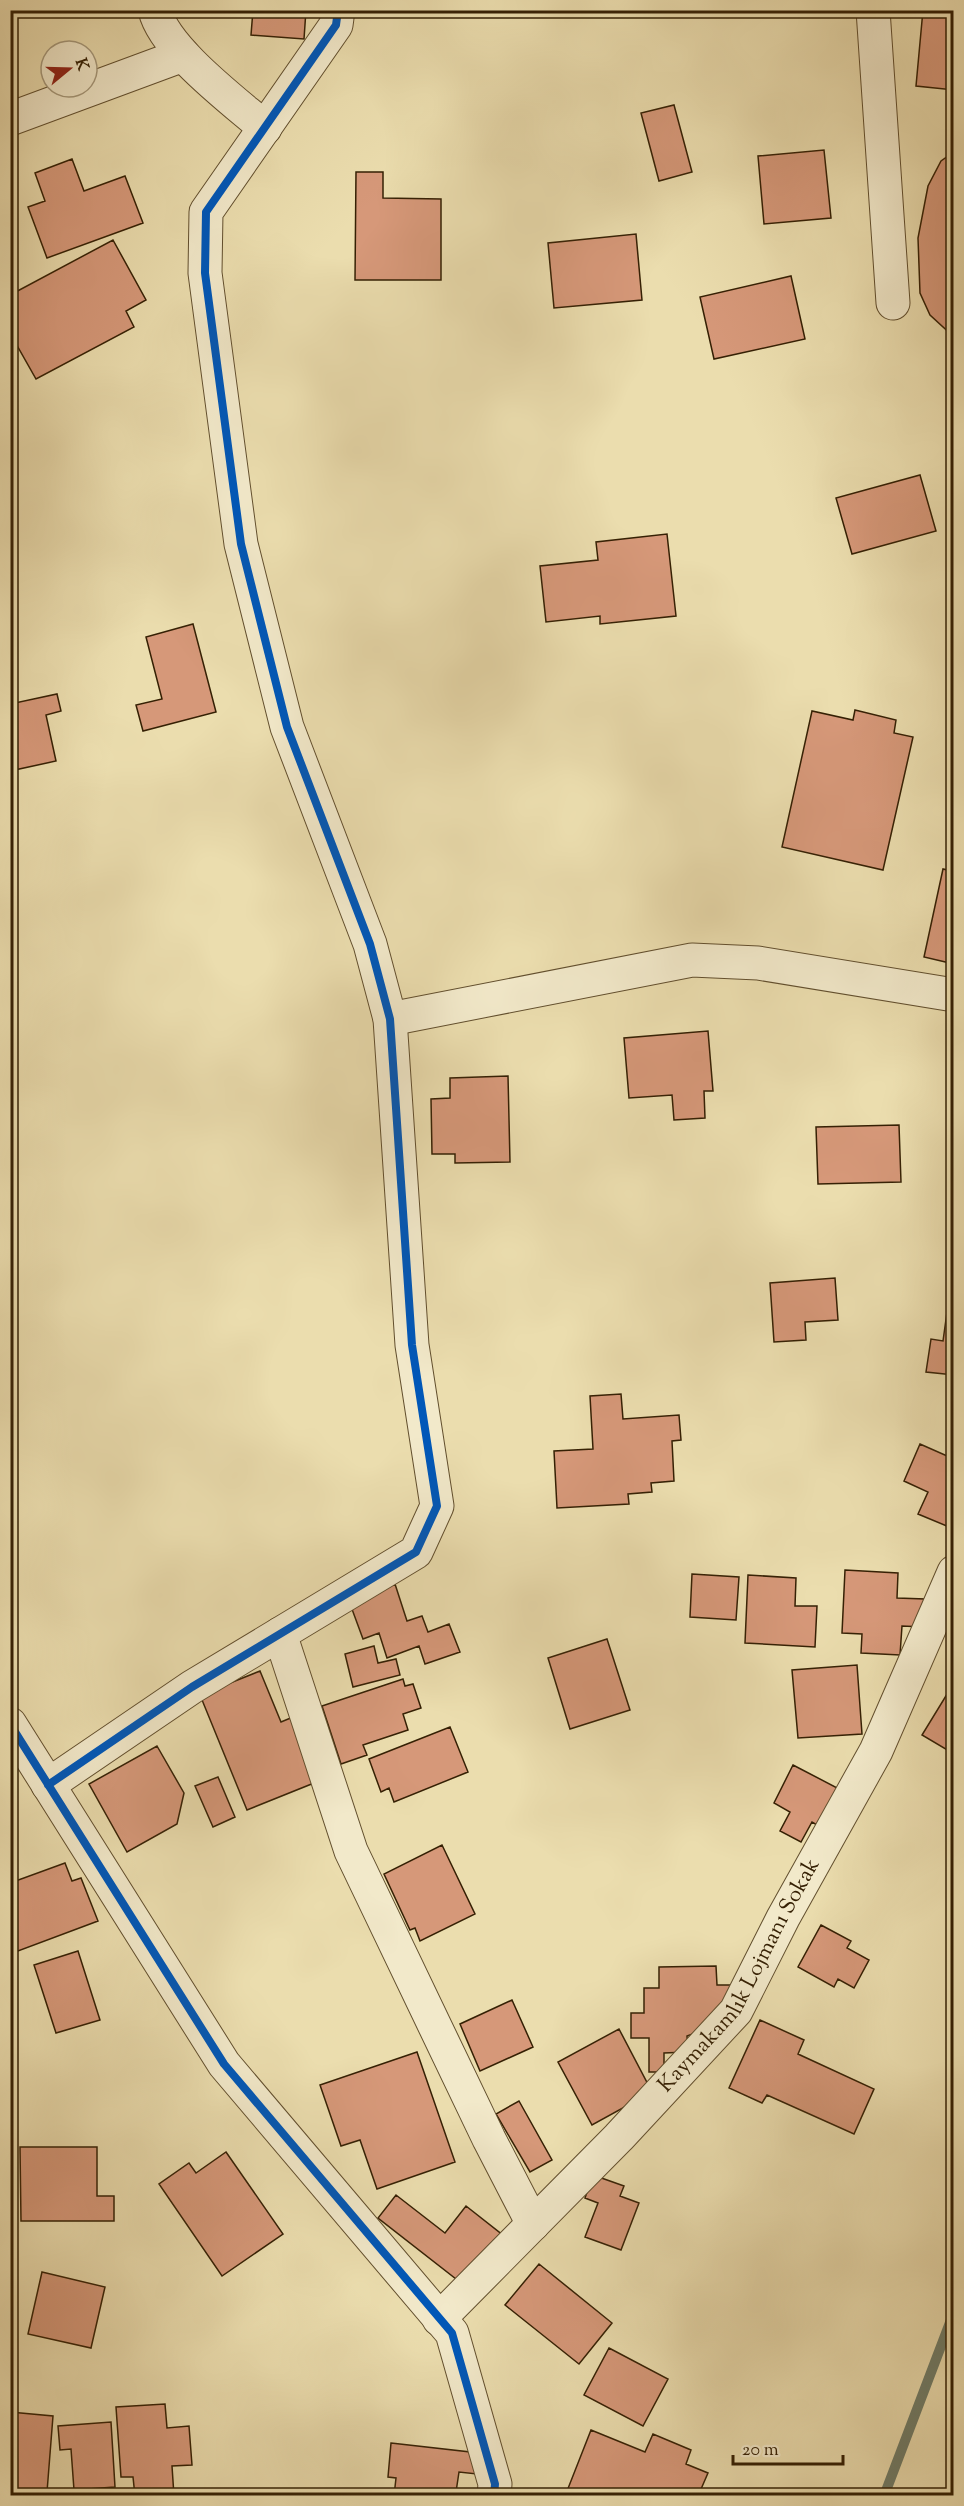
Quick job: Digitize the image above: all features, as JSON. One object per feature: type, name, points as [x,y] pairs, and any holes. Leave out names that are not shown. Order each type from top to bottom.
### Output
[{"type":"street","points":[[155,10],[157,18],[183,55],[264,128]]},
{"type":"street","points":[[48,1785],[192,1687],[416,1552],[437,1506],[412,1345],[390,1019],[370,944],[287,727],[241,544],[205,273],[206,212],[336,25],[338,10]]},
{"type":"street","points":[[873,10],[893,303]]},
{"type":"street","points":[[10,119],[183,55]]},
{"type":"street","points":[[390,1019],[692,960],[758,963],[954,995]]},
{"type":"street","name":"Kaymakamlık Lojmanı Sokak","points":[[439,2319],[619,2137],[736,2011],[783,1918],[876,1751],[954,1572]]},
{"type":"street","points":[[280,1634],[351,1851],[489,2139],[533,2224]]},
{"type":"street","points":[[13,1732],[224,2064],[452,2333],[495,2484],[494,2496]]},
{"type":"building","points":[[253,10],[306,10],[304,39],[251,35]]},
{"type":"building","points":[[923,10],[954,10],[954,90],[916,86]]},
{"type":"building","points":[[674,105],[692,172],[659,181],[641,113]]},
{"type":"building","points":[[824,150],[831,218],[764,224],[758,156]]},
{"type":"building","points":[[954,152],[954,337],[930,315],[920,293],[918,238],[928,186],[941,161]]},
{"type":"building","points":[[72,159],[84,191],[125,176],[143,223],[47,258],[28,207],[45,201],[35,173]]},
{"type":"building","points":[[356,172],[383,172],[383,198],[441,199],[441,280],[355,280]]},
{"type":"building","points":[[636,234],[642,300],[554,308],[548,243]]},
{"type":"building","points":[[113,240],[146,300],[126,311],[134,327],[36,379],[10,333],[10,295]]},
{"type":"building","points":[[791,276],[805,339],[714,359],[700,297]]},
{"type":"building","points":[[920,475],[936,531],[852,554],[836,498]]},
{"type":"building","points":[[667,534],[676,616],[600,624],[600,616],[546,622],[540,566],[598,560],[596,542]]},
{"type":"building","points":[[193,624],[216,712],[143,731],[136,705],[162,699],[146,637]]},
{"type":"building","points":[[57,694],[61,711],[46,715],[56,761],[10,771],[10,704]]},
{"type":"building","points":[[855,710],[896,720],[894,733],[913,737],[883,870],[782,847],[812,711],[853,720]]},
{"type":"building","points":[[954,862],[954,964],[924,957],[943,869],[952,871]]},
{"type":"building","points":[[708,1031],[713,1091],[704,1091],[705,1118],[674,1120],[672,1095],[629,1098],[624,1038]]},
{"type":"building","points":[[508,1076],[510,1162],[455,1163],[455,1154],[432,1154],[431,1099],[450,1098],[450,1078]]},
{"type":"building","points":[[899,1125],[901,1182],[818,1184],[816,1127]]},
{"type":"building","points":[[835,1278],[838,1320],[805,1322],[806,1340],[774,1342],[770,1283]]},
{"type":"building","points":[[947,1312],[954,1313],[954,1375],[926,1372],[931,1339],[943,1341]]},
{"type":"building","points":[[621,1394],[623,1419],[679,1415],[681,1440],[672,1441],[674,1481],[651,1483],[652,1492],[628,1494],[629,1504],[557,1508],[554,1451],[593,1449],[590,1396]]},
{"type":"building","points":[[920,1444],[954,1459],[954,1529],[918,1514],[928,1492],[904,1481]]},
{"type":"building","points":[[845,1570],[898,1573],[897,1598],[925,1599],[924,1627],[902,1626],[900,1655],[861,1653],[862,1634],[842,1633]]},
{"type":"building","points":[[692,1574],[739,1577],[736,1620],[690,1617]]},
{"type":"building","points":[[748,1575],[796,1578],[795,1606],[817,1606],[815,1647],[745,1643]]},
{"type":"building","points":[[395,1584],[407,1621],[422,1616],[428,1632],[449,1624],[460,1652],[425,1664],[419,1646],[387,1658],[379,1633],[363,1639],[349,1601]]},
{"type":"building","points":[[607,1639],[630,1710],[570,1729],[548,1658]]},
{"type":"building","points":[[374,1646],[378,1663],[396,1659],[400,1675],[353,1687],[345,1654]]},
{"type":"building","points":[[857,1665],[862,1734],[798,1738],[792,1670]]},
{"type":"building","points":[[260,1671],[281,1722],[293,1717],[319,1781],[247,1810],[200,1695]]},
{"type":"building","points":[[403,1679],[405,1686],[413,1684],[421,1708],[403,1714],[408,1730],[363,1745],[367,1755],[341,1764],[322,1706]]},
{"type":"building","points":[[952,1686],[954,1687],[954,1754],[922,1735]]},
{"type":"building","points":[[450,1727],[468,1772],[394,1802],[389,1788],[381,1792],[369,1759]]},
{"type":"building","points":[[157,1746],[184,1793],[177,1824],[127,1852],[89,1784]]},
{"type":"building","points":[[793,1765],[843,1791],[824,1829],[812,1822],[801,1842],[780,1831],[790,1812],[774,1803]]},
{"type":"building","points":[[218,1777],[235,1817],[213,1827],[195,1786]]},
{"type":"building","points":[[442,1845],[475,1914],[420,1941],[415,1928],[410,1930],[384,1874]]},
{"type":"building","points":[[65,1863],[72,1881],[81,1878],[98,1921],[10,1954],[10,1883]]},
{"type":"building","points":[[821,1925],[851,1941],[847,1948],[869,1960],[854,1988],[838,1979],[834,1987],[798,1967]]},
{"type":"building","points":[[78,1951],[100,2020],[56,2033],[34,1965]]},
{"type":"building","points":[[716,1966],[717,1985],[731,1985],[731,2002],[709,2028],[687,2036],[688,2052],[664,2053],[664,2072],[649,2072],[649,2038],[631,2038],[631,2013],[644,2013],[644,1988],[659,1988],[659,1967]]},
{"type":"building","points":[[512,2000],[533,2047],[480,2071],[460,2024]]},
{"type":"building","points":[[760,2020],[804,2040],[798,2054],[874,2089],[854,2134],[767,2095],[762,2103],[729,2088]]},
{"type":"building","points":[[619,2029],[652,2092],[592,2125],[558,2062]]},
{"type":"building","points":[[417,2052],[455,2162],[377,2189],[360,2140],[341,2146],[320,2085]]},
{"type":"building","points":[[519,2101],[552,2160],[530,2172],[496,2114]]},
{"type":"building","points":[[20,2147],[97,2147],[97,2196],[114,2196],[114,2221],[21,2221]]},
{"type":"building","points":[[226,2152],[283,2234],[222,2276],[159,2184],[189,2163],[196,2173]]},
{"type":"building","points":[[593,2175],[624,2186],[620,2196],[639,2203],[621,2250],[585,2237],[598,2203],[585,2198]]},
{"type":"building","points":[[396,2195],[445,2233],[466,2206],[504,2236],[465,2286],[378,2218]]},
{"type":"building","points":[[539,2264],[612,2323],[579,2364],[505,2305]]},
{"type":"building","points":[[42,2272],[105,2287],[91,2348],[28,2334]]},
{"type":"building","points":[[609,2348],[668,2379],[643,2426],[584,2395]]},
{"type":"building","points":[[165,2404],[167,2428],[189,2426],[192,2465],[172,2466],[174,2496],[135,2496],[133,2477],[121,2477],[116,2407]]},
{"type":"building","points":[[10,2412],[53,2416],[47,2492],[10,2489]]},
{"type":"building","points":[[111,2422],[115,2487],[74,2490],[71,2449],[60,2450],[58,2426]]},
{"type":"building","points":[[591,2430],[645,2452],[653,2434],[691,2450],[686,2464],[708,2473],[698,2496],[579,2496],[567,2491]]},
{"type":"building","points":[[391,2443],[479,2453],[477,2474],[459,2472],[456,2492],[435,2489],[434,2496],[394,2496],[396,2478],[388,2477]]},
{"type":"waterway","points":[[884,2496],[954,2312]]},
{"type":"cycle path","points":[[48,1785],[192,1687],[416,1552],[437,1506],[412,1345],[390,1019],[370,944],[287,727],[241,544],[205,273],[206,212],[336,25],[338,10]]},
{"type":"cycle path","points":[[10,1724],[224,2064],[452,2333],[495,2484],[494,2496]]}]
